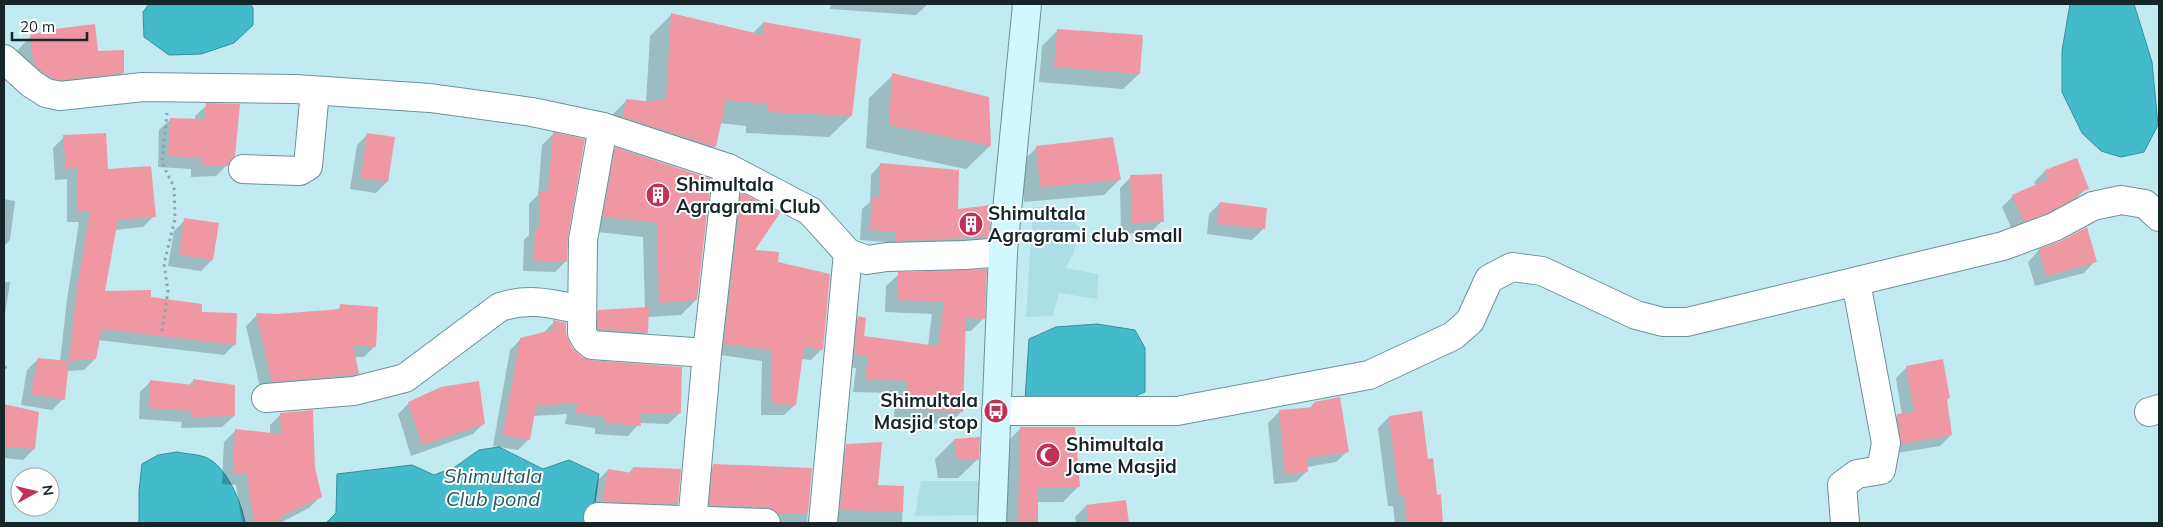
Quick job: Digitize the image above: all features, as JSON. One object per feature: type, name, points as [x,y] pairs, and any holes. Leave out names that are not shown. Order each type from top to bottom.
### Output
[{"type":"main road","points":[[992,523],[1003,252],[1027,4]]},
{"type":"street","points":[[4,59],[32,84],[46,93],[60,96],[143,87],[315,91],[430,98],[532,112],[603,127],[728,168],[810,211],[848,253],[868,260],[1003,252]]},
{"type":"street","points":[[243,169],[300,171],[308,166],[315,91]]},
{"type":"street","points":[[603,127],[583,240],[582,333],[592,345],[707,353]]},
{"type":"street","points":[[692,522],[707,353],[728,168]]},
{"type":"street","points":[[996,411],[1177,411],[1368,376],[1453,336],[1470,321],[1489,279],[1512,267],[1542,271],[1636,315],[1663,322],[1687,322],[2003,246],[2054,227],[2093,206],[2121,200],[2145,204],[2159,217]]},
{"type":"street","points":[[824,523],[848,253]]},
{"type":"street","points":[[1845,523],[1842,485],[1857,474],[1881,470],[1886,444],[1856,282]]},
{"type":"street","points":[[266,398],[354,391],[405,378],[500,307],[516,302],[531,301],[582,310]]},
{"type":"street","points":[[598,517],[692,522],[766,523]]},
{"type":"path","points":[[162,331],[168,292],[164,264],[175,219],[174,187],[162,163],[170,87]]},
{"type":"path","points":[[4,367],[9,368]]},
{"type":"shaded area","points":[[1033,207],[1058,207],[1080,228],[1074,252],[1066,268],[1098,274],[1097,299],[1059,293],[1053,316],[1026,317]]},
{"type":"shaded area","points":[[921,481],[981,481],[980,515],[915,516]]},
{"type":"water","points":[[149,4],[250,4],[253,8],[253,25],[234,43],[201,54],[169,55],[144,37],[143,12]]},
{"type":"water","points":[[2070,4],[2134,4],[2152,62],[2158,125],[2144,152],[2121,157],[2101,151],[2082,133],[2062,92],[2062,51]]},
{"type":"water","points":[[1097,324],[1135,330],[1145,348],[1145,392],[1128,399],[1025,400],[1029,339],[1056,327]]},
{"type":"water","name":"Shimultala Club pond","points":[[499,447],[543,469],[569,460],[599,474],[592,523],[326,523],[336,513],[337,474],[412,465],[434,475],[455,467],[479,450]]},
{"type":"water","points":[[177,452],[205,457],[213,461],[220,468],[237,495],[245,523],[139,523],[139,491],[142,464],[158,455]]},
{"type":"building","points":[[671,13],[763,35],[763,22],[861,39],[852,116],[767,112],[767,104],[726,100],[716,147],[623,117],[626,99],[654,102],[654,99],[666,101]]},
{"type":"building","points":[[95,24],[98,51],[124,50],[124,73],[61,80],[52,78],[37,68],[33,60],[30,35],[55,29]]},
{"type":"building","points":[[1057,29],[1143,35],[1140,74],[1054,67]]},
{"type":"building","points":[[892,73],[989,97],[991,146],[889,125]]},
{"type":"building","points":[[206,103],[240,104],[235,156],[228,166],[201,166],[202,158],[168,156],[170,118],[205,119]]},
{"type":"building","points":[[553,132],[585,139],[568,237],[567,262],[534,261],[535,228],[540,228],[539,192],[548,192]]},
{"type":"building","points":[[106,133],[108,169],[151,166],[156,217],[118,220],[105,291],[151,290],[151,297],[202,304],[202,312],[237,313],[236,345],[102,329],[96,359],[69,361],[77,288],[90,211],[77,211],[78,168],[66,169],[63,135]]},
{"type":"building","points":[[367,133],[395,137],[388,182],[361,178]]},
{"type":"building","points":[[1113,137],[1121,180],[1040,187],[1036,146]]},
{"type":"building","name":"Shimultala Agragrami Club","points":[[615,147],[711,179],[697,300],[659,303],[657,223],[603,217]]},
{"type":"building","points":[[2077,158],[2089,189],[2078,193],[2079,196],[2048,213],[2024,222],[2012,195],[2048,179],[2045,170]]},
{"type":"building","points":[[880,163],[959,170],[958,209],[992,205],[989,237],[895,241],[895,232],[870,230],[872,198],[879,198]]},
{"type":"building","points":[[1162,174],[1164,222],[1132,223],[1130,175]]},
{"type":"building","points":[[741,192],[780,213],[755,250],[779,252],[778,262],[830,274],[823,350],[804,347],[796,405],[771,404],[772,350],[724,344]]},
{"type":"building","points":[[1220,202],[1267,208],[1265,229],[1217,224]]},
{"type":"building","points":[[184,218],[219,223],[213,260],[179,255]]},
{"type":"building","points":[[2087,227],[2097,262],[2046,276],[2039,249],[2061,241]]},
{"type":"building","points":[[987,269],[985,319],[966,318],[963,412],[906,409],[907,381],[865,379],[868,356],[854,354],[858,316],[866,318],[864,336],[938,346],[944,302],[897,300],[898,272]]},
{"type":"building","points":[[340,304],[378,307],[376,347],[353,345],[359,374],[272,382],[256,313],[277,314],[340,309]]},
{"type":"building","points":[[649,307],[648,333],[598,329],[598,310]]},
{"type":"building","points":[[553,320],[566,323],[566,333],[572,348],[582,357],[590,360],[682,367],[681,413],[640,413],[641,426],[605,423],[606,417],[576,413],[577,403],[536,406],[530,440],[503,435],[520,338],[553,330]]},
{"type":"building","points":[[38,358],[69,361],[65,400],[31,394]]},
{"type":"building","points":[[1943,359],[1950,398],[1947,399],[1952,435],[1901,444],[1897,414],[1914,412],[1906,366]]},
{"type":"building","points":[[193,379],[235,385],[235,416],[192,417],[192,411],[150,408],[150,380],[193,385]]},
{"type":"building","points":[[479,381],[485,424],[422,445],[408,402],[441,387]]},
{"type":"building","points":[[1340,397],[1349,452],[1307,458],[1308,472],[1285,474],[1279,410],[1314,407],[1314,402]]},
{"type":"building","points":[[4,404],[39,412],[35,449],[5,447]]},
{"type":"building","points":[[313,410],[315,468],[322,497],[280,517],[281,523],[254,523],[247,474],[233,473],[235,429],[281,434],[280,413]]},
{"type":"building","points":[[1422,411],[1428,459],[1433,458],[1437,495],[1441,494],[1443,523],[1407,523],[1404,495],[1399,496],[1389,416]]},
{"type":"building","name":"Shimultala Jame Masjid","points":[[1020,427],[1075,427],[1080,487],[1038,487],[1038,523],[1018,523]]},
{"type":"building","points":[[980,437],[979,460],[957,459],[954,439]]},
{"type":"building","points":[[882,442],[878,485],[904,486],[903,512],[840,510],[846,444]]},
{"type":"building","points":[[713,464],[812,468],[808,513],[777,513],[767,507],[709,505]]},
{"type":"building","points":[[633,467],[681,469],[678,504],[602,502],[608,469],[632,473]]},
{"type":"building","points":[[1126,500],[1129,523],[1088,523],[1086,505]]},
{"type":"place","name":"Shimultala Agragrami Club","points":[[658,195]]},
{"type":"place","name":"Shimultala Agragrami club small","points":[[971,224]]},
{"type":"place","name":"Shimultala Masjid stop","points":[[996,411]]},
{"type":"place","name":"Shimultala Jame Masjid","points":[[1048,455]]}]
